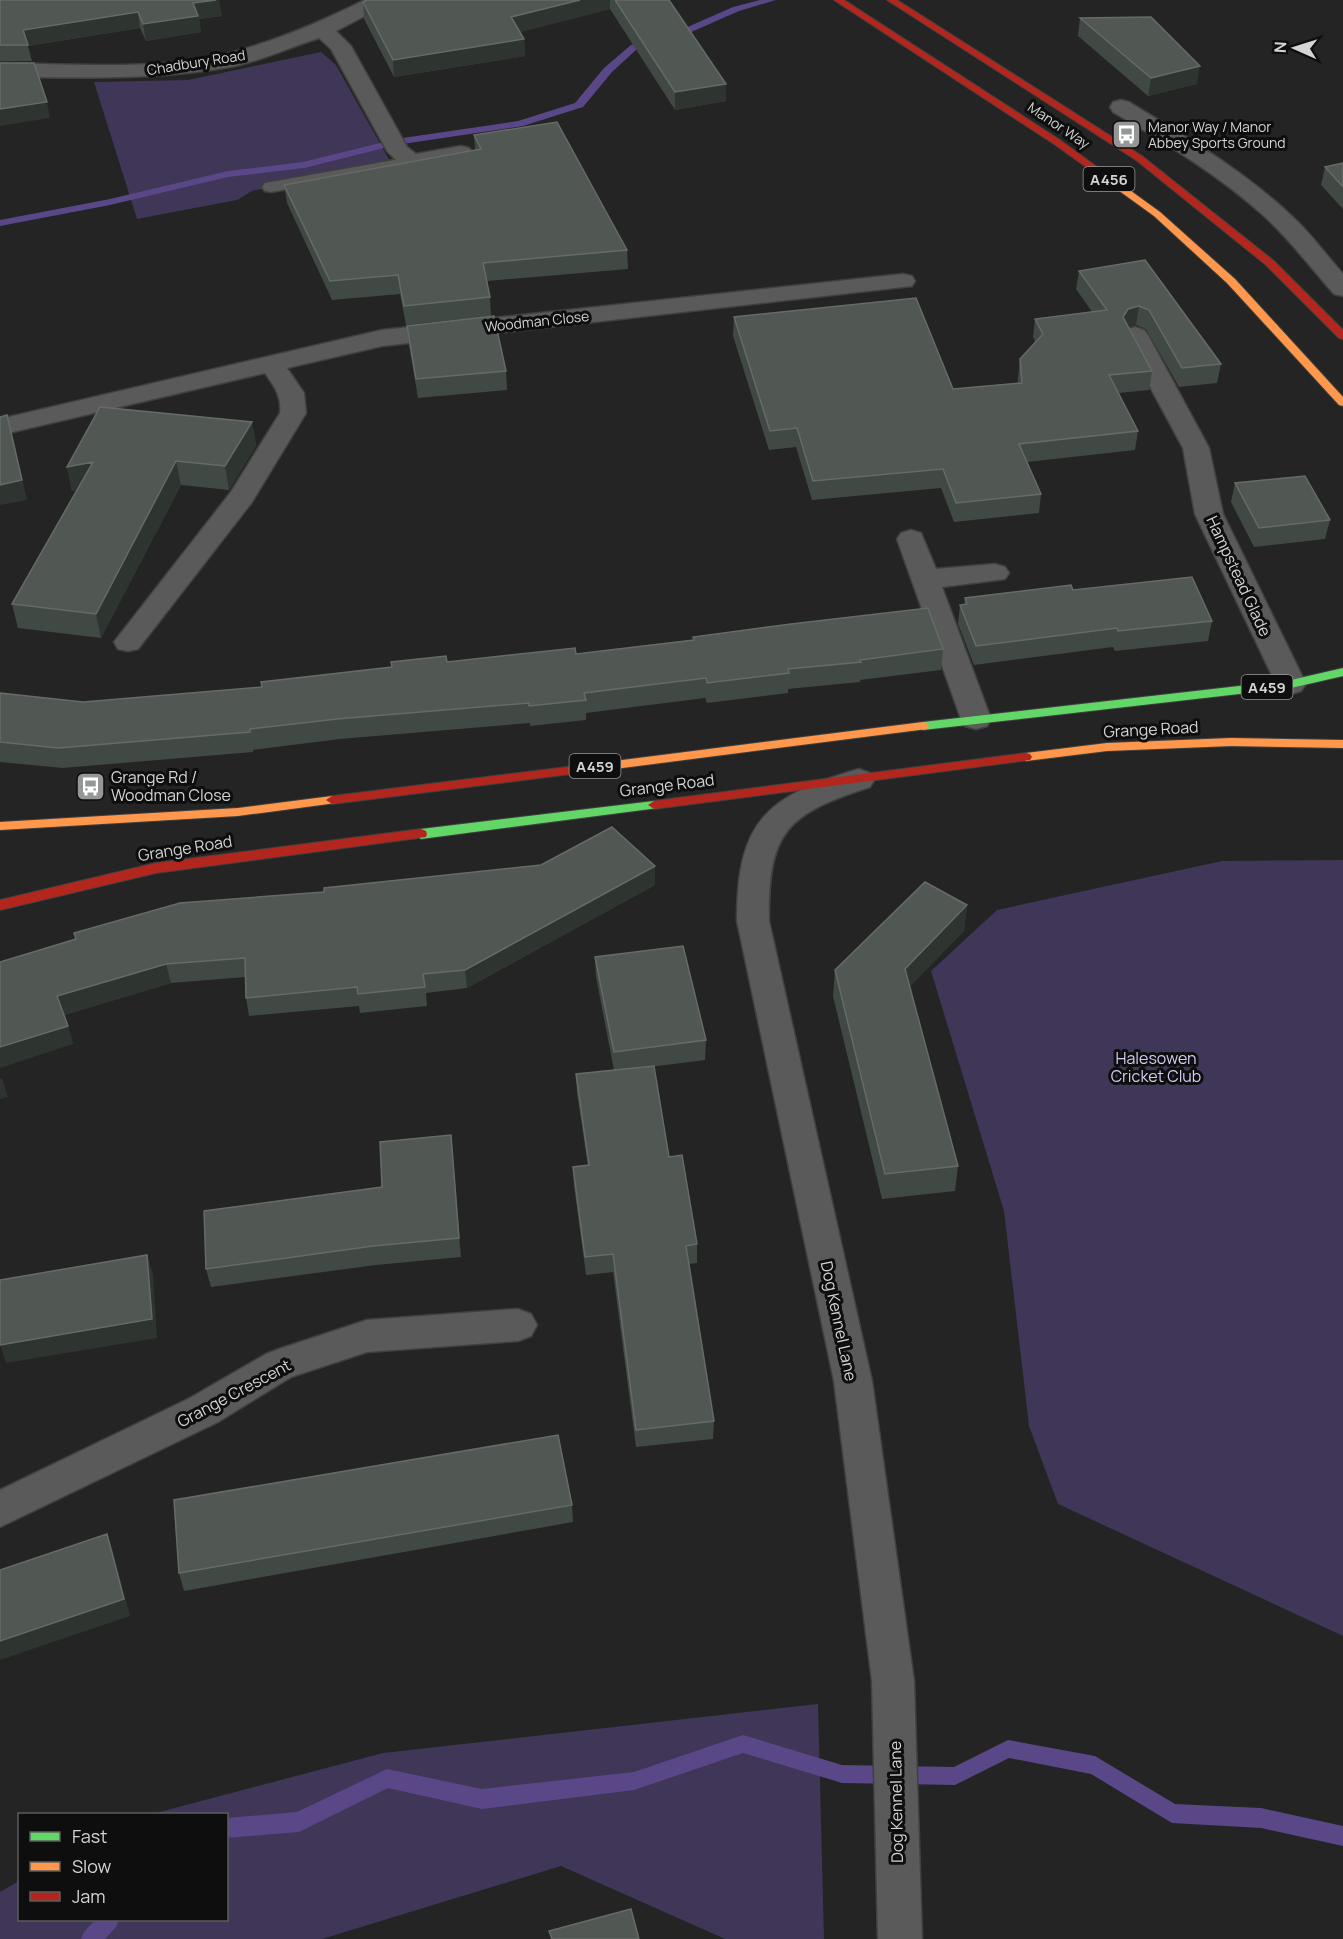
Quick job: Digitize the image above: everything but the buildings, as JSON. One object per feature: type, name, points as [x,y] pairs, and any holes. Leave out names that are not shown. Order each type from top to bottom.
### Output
[{"type":"main road","name":"Manor Way","points":[[838,0],[1058,142],[1157,214],[1231,281],[1343,403]]},
{"type":"main road","name":"Manor Way","points":[[891,0],[1139,158],[1269,263],[1343,336]]},
{"type":"main road","name":"Grange Road","points":[[0,826],[237,812],[976,718],[1291,684],[1343,672]]},
{"type":"main road","name":"Grange Road","points":[[0,905],[156,868],[1107,747],[1231,742],[1343,744]]},
{"type":"street","name":"Chadbury Road","points":[[0,70],[101,71],[181,67],[235,59],[322,30],[381,0]]},
{"type":"street","points":[[322,30],[340,46],[400,149],[461,153]]},
{"type":"street","points":[[1121,107],[1225,173],[1253,195],[1288,226],[1343,289]]},
{"type":"street","name":"Woodman Close","points":[[0,427],[382,339],[903,281]]},
{"type":"street","name":"Hampstead Glade","points":[[1135,335],[1197,448],[1209,514],[1291,684]]},
{"type":"street","points":[[128,642],[242,496],[293,413],[295,405],[292,394],[271,364]]},
{"type":"street","points":[[911,539],[976,718]]},
{"type":"street","points":[[926,579],[995,573]]},
{"type":"street","name":"Dog Kennel Lane","points":[[873,776],[821,791],[782,813],[764,837],[755,869],[753,921],[853,1381],[893,1681],[900,1939]]},
{"type":"street","name":"Grange Crescent","points":[[0,1509],[204,1410],[279,1365],[367,1336],[518,1325]]},
{"type":"lane","points":[[271,187],[400,149]]},
{"type":"green space","points":[[321,52],[336,65],[391,163],[252,191],[237,200],[137,219],[94,82],[188,80]]},
{"type":"green space","name":"Halesowen Cricket Club","points":[[1343,860],[1343,1636],[1058,1504],[1029,1426],[1004,1211],[931,971],[997,910],[1222,861]]},
{"type":"green space","points":[[818,1704],[824,1939],[725,1939],[561,1866],[322,1939],[0,1939],[0,1892],[18,1882],[18,1921],[228,1921],[228,1813],[156,1813],[383,1753]]},
{"type":"waterway","points":[[0,223],[110,202],[228,174],[304,165],[396,142],[519,124],[579,105],[608,70],[634,47],[686,31],[736,9],[771,0]]},
{"type":"waterway","points":[[228,1828],[299,1822],[387,1778],[482,1799],[634,1781],[743,1744],[842,1774],[955,1776],[1008,1749],[1095,1765],[1172,1813],[1261,1818],[1343,1836]]},
{"type":"waterway","points":[[91,1939],[108,1921]]},
{"type":"traffic: fast","points":[[923,726],[1291,684],[1343,672]]},
{"type":"traffic: fast","points":[[421,834],[654,805]]},
{"type":"traffic: slow","points":[[1110,180],[1157,214],[1231,281],[1343,403]]},
{"type":"traffic: slow","points":[[591,768],[923,726]]},
{"type":"traffic: slow","points":[[1026,757],[1107,747],[1231,742],[1343,744]]},
{"type":"traffic: slow","points":[[0,826],[238,812],[332,800]]},
{"type":"traffic: jam","points":[[838,0],[1057,142],[1110,180]]},
{"type":"traffic: jam","points":[[891,0],[1139,158],[1270,263],[1343,336]]},
{"type":"traffic: jam","points":[[654,805],[1026,757]]},
{"type":"traffic: jam","points":[[332,800],[591,768]]},
{"type":"traffic: jam","points":[[0,905],[156,868],[421,834]]},
{"type":"place","name":"Manor Way / Manor Abbey Sports Ground","points":[[1127,134]]},
{"type":"place","name":"Grange Rd / Woodman Close","points":[[90,786]]}]
